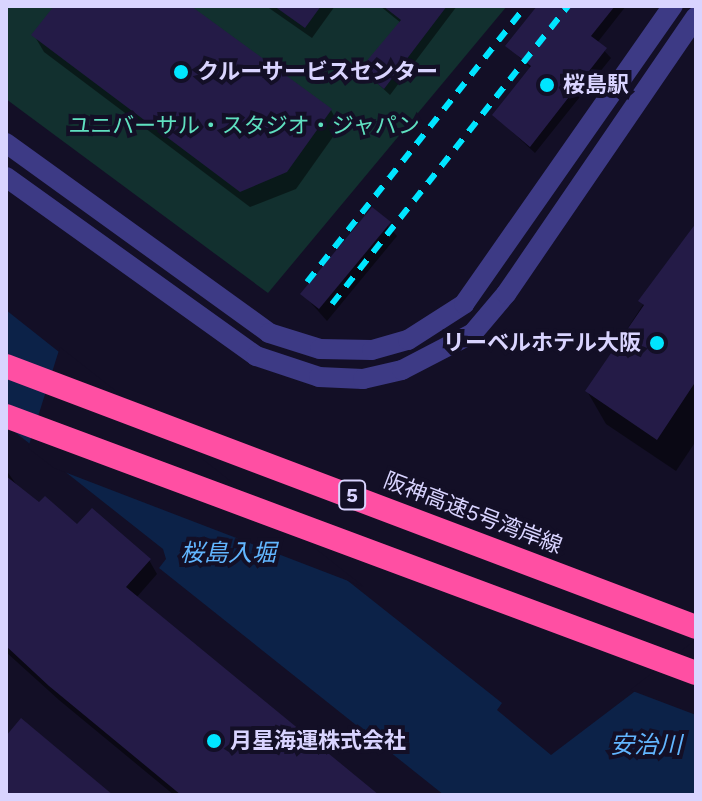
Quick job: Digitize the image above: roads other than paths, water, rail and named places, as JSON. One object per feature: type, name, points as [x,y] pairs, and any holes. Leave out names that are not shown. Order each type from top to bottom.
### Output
[{"type":"highway","name":"阪神高速5号湾岸線","points":[[6,366],[696,627]]},
{"type":"highway","name":"5","points":[[6,416],[696,673]]},
{"type":"street","points":[[6,143],[269,333],[320,349],[372,350],[408,340],[464,304],[673,6]]},
{"type":"street","points":[[6,177],[256,356],[319,377],[363,379],[402,370],[473,333],[506,294],[696,17]]},
{"type":"water","name":"桜島入堀","points":[[6,310],[502,703],[497,710],[551,755],[696,645],[696,795],[444,795],[159,568],[166,559],[163,549],[6,425]]},
{"type":"railway","points":[[307,282],[526,6]]},
{"type":"railway","points":[[332,304],[568,6]]},
{"type":"place","name":"クルーサービスセンター","points":[[181,72]]},
{"type":"place","name":"桜島駅","points":[[547,85]]},
{"type":"place","name":"リーベルホテル大阪","points":[[657,343]]},
{"type":"place","name":"月星海運株式会社","points":[[214,741]]},
{"type":"park label","name":"ユニバーサル・スタジオ・ジャパン","points":[[244,126]]},
{"type":"water label","name":"安治川","points":[[646,746]]}]
